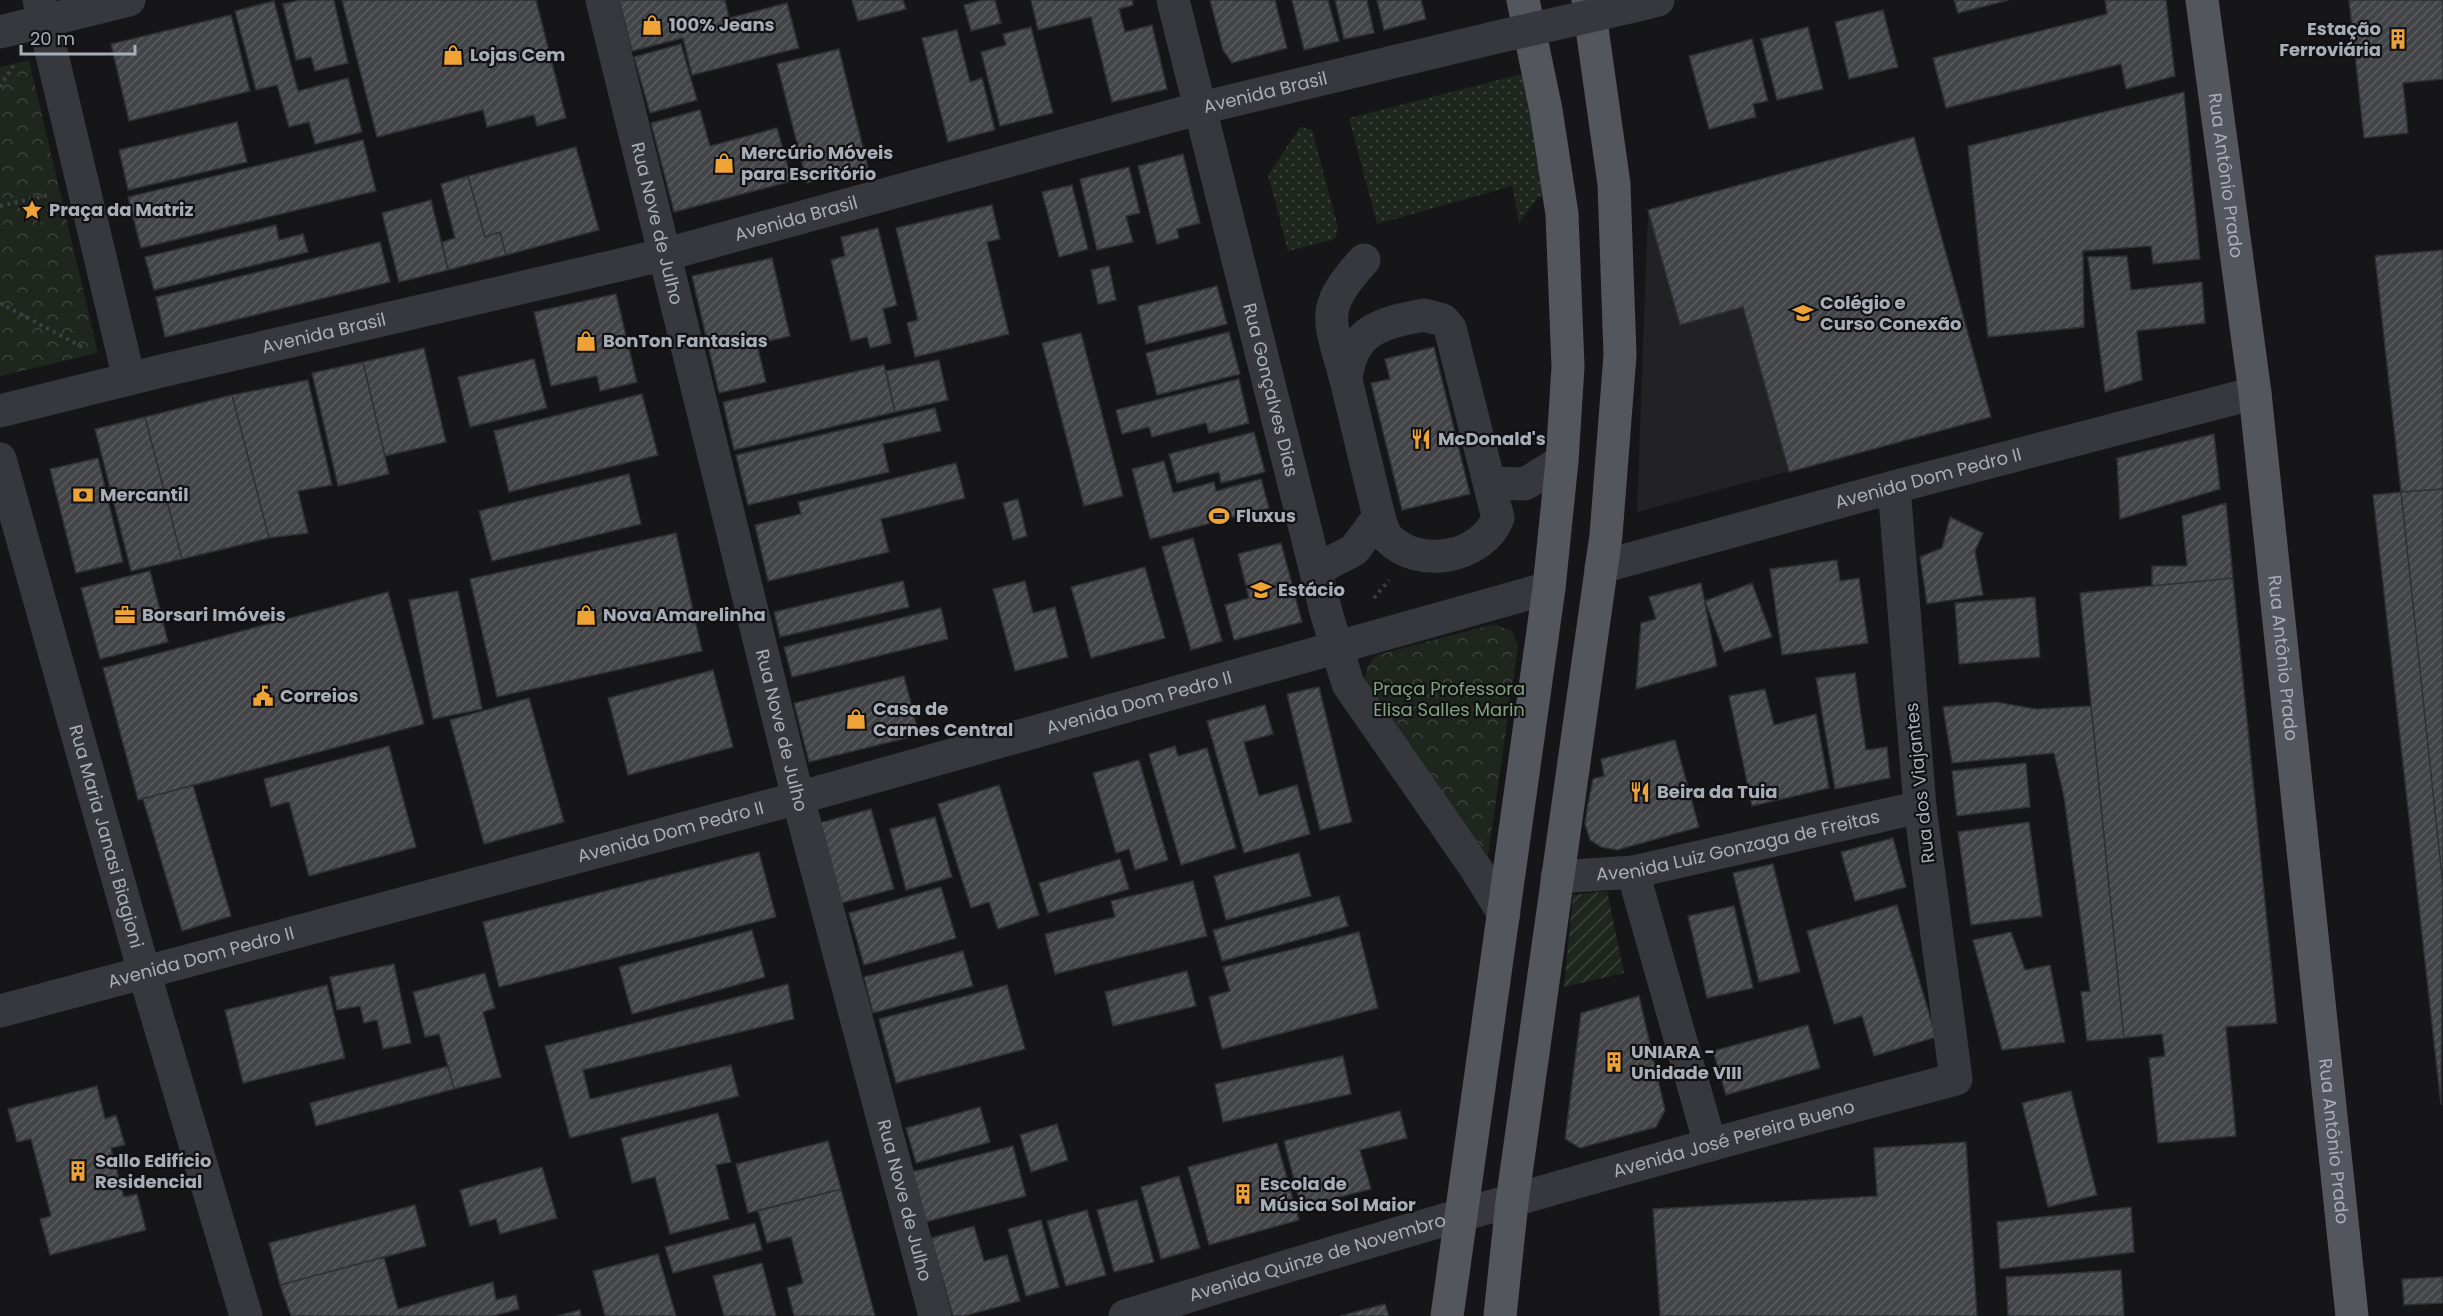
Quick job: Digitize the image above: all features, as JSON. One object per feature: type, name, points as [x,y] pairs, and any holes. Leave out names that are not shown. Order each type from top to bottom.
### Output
[{"type":"main road","points":[[1448,1316],[1549,588],[1562,461],[1568,367],[1562,214],[1546,110],[1523,0]]},
{"type":"main road","points":[[1500,1316],[1512,1202],[1601,567],[1620,355],[1614,184],[1588,0]]},
{"type":"main road","name":"Rua Antônio Prado","points":[[2202,0],[2255,393],[2352,1316]]},
{"type":"street","points":[[0,32],[41,10],[129,0]]},
{"type":"street","name":"Rua Nove de Julho","points":[[602,0],[667,254],[798,798],[935,1316]]},
{"type":"street","name":"Rua Gonçalves Dias","points":[[1173,0],[1335,646],[1348,684],[1475,867],[1504,914]]},
{"type":"street","name":"Avenida Brasil","points":[[0,411],[667,254],[1201,108],[1644,3]]},
{"type":"street","points":[[41,10],[129,379]]},
{"type":"street","points":[[1346,380],[1348,367],[1359,344],[1371,330],[1383,323],[1424,315],[1443,320],[1450,328],[1498,518],[1492,531],[1480,544],[1463,552],[1436,555],[1410,554],[1386,536],[1379,517],[1331,323],[1331,305],[1346,279],[1364,260]]},
{"type":"street","name":"Avenida Dom Pedro II","points":[[1601,567],[1894,487],[2255,393]]},
{"type":"street","name":"Rua Maria Janasi Biagioni","points":[[0,459],[144,972],[246,1316]]},
{"type":"street","points":[[1491,483],[1525,484],[1562,461]]},
{"type":"street","name":"Rua dos Viajantes","points":[[1894,487],[1920,807],[1956,1079]]},
{"type":"street","points":[[1316,570],[1354,550],[1379,517]]},
{"type":"street","name":"Avenida Dom Pedro II","points":[[0,1011],[798,798],[1549,588]]},
{"type":"street","name":"Avenida Luiz Gonzaga de Freitas","points":[[1557,877],[1633,872],[1920,807]]},
{"type":"street","points":[[1633,872],[1710,1144]]},
{"type":"street","name":"Avenida José Pereira Bueno","points":[[1512,1202],[1710,1144],[1956,1079]]},
{"type":"street","name":"Avenida Quinze de Novembro","points":[[1125,1316],[1341,1248],[1512,1202]]},
{"type":"path","points":[[0,206],[82,187]]},
{"type":"path","points":[[0,303],[76,343],[129,379]]},
{"type":"shaded area","name":"Colégio e Curso Conexão","points":[[1914,137],[1991,417],[1637,512],[1648,210]]},
{"type":"green space","name":"Praça da Matriz","points":[[29,60],[98,353],[0,376],[0,67]]},
{"type":"green space","points":[[1530,72],[1551,201],[1539,196],[1519,223],[1512,186],[1377,224],[1349,118]]},
{"type":"green space","points":[[1300,127],[1312,130],[1338,227],[1335,239],[1288,251],[1268,175]]},
{"type":"green space","name":"Praça Professora Elisa Salles Marin","points":[[1494,624],[1512,631],[1518,646],[1488,856],[1368,692],[1365,677],[1367,667],[1377,655]]},
{"type":"green space","points":[[1607,891],[1624,973],[1564,987],[1573,895]]},
{"type":"building","points":[[300,0],[334,0],[348,63],[315,71],[311,57],[296,60],[283,4]]},
{"type":"building","name":"Lojas Cem","points":[[342,0],[536,0],[566,118],[537,126],[534,115],[487,127],[483,110],[377,137]]},
{"type":"building","points":[[619,0],[725,0],[729,18],[787,3],[799,48],[692,75],[683,38],[632,51]]},
{"type":"building","points":[[852,0],[903,0],[906,9],[858,21]]},
{"type":"building","points":[[983,0],[995,0],[1001,23],[971,31],[964,5]]},
{"type":"building","points":[[1031,0],[1132,0],[1133,5],[1119,9],[1125,32],[1152,25],[1167,89],[1112,102],[1091,17],[1038,30]]},
{"type":"building","points":[[1210,0],[1275,0],[1287,48],[1232,63],[1223,50]]},
{"type":"building","points":[[1292,0],[1328,0],[1339,41],[1304,50]]},
{"type":"building","points":[[1335,0],[1367,0],[1374,33],[1344,39]]},
{"type":"building","points":[[1377,0],[1421,0],[1426,19],[1384,30]]},
{"type":"building","points":[[1954,0],[2009,0],[1958,13]]},
{"type":"building","points":[[2105,0],[2166,0],[2175,76],[2126,89],[2121,64],[1946,108],[1933,58],[2107,14]]},
{"type":"building","name":"Estação Ferroviária","points":[[2349,0],[2443,0],[2443,79],[2403,83],[2408,133],[2364,138]]},
{"type":"building","points":[[274,1],[298,91],[348,78],[362,132],[315,144],[309,122],[289,127],[277,85],[256,90],[235,11]]},
{"type":"building","points":[[1883,10],[1898,67],[1849,79],[1835,22]]},
{"type":"building","points":[[231,15],[250,91],[129,121],[111,44]]},
{"type":"building","points":[[1031,27],[1053,113],[1000,126],[981,52],[1006,45],[1003,34]]},
{"type":"building","points":[[1808,27],[1823,89],[1777,100],[1761,39]]},
{"type":"building","points":[[957,30],[970,82],[982,78],[995,130],[948,142],[922,38]]},
{"type":"building","points":[[1752,39],[1768,101],[1753,104],[1756,117],[1709,129],[1689,56]]},
{"type":"building","points":[[681,44],[697,100],[650,113],[634,57]]},
{"type":"building","points":[[839,49],[868,168],[807,183],[777,64]]},
{"type":"building","points":[[2184,92],[2200,259],[2153,264],[2151,246],[2083,251],[2084,327],[1988,337],[1968,146]]},
{"type":"building","name":"Mercúrio Móveis para Escritório","points":[[700,110],[710,146],[777,128],[792,181],[674,212],[651,123]]},
{"type":"building","points":[[237,122],[247,162],[128,190],[119,150]]},
{"type":"building","name":"Colégio e Curso Conexão","points":[[1914,137],[1991,417],[1789,472],[1743,307],[1680,325],[1648,210]]},
{"type":"building","points":[[363,140],[376,191],[141,248],[128,197]]},
{"type":"building","points":[[576,147],[599,230],[506,255],[500,232],[485,237],[468,176]]},
{"type":"building","points":[[1183,154],[1200,223],[1177,229],[1179,238],[1157,244],[1138,166]]},
{"type":"building","points":[[1129,167],[1140,213],[1126,216],[1133,242],[1097,250],[1080,179]]},
{"type":"building","points":[[468,176],[485,237],[500,232],[506,255],[448,270],[442,242],[455,238],[441,184]]},
{"type":"building","points":[[1072,185],[1088,249],[1059,257],[1042,192]]},
{"type":"building","points":[[431,200],[448,270],[399,282],[382,213]]},
{"type":"building","points":[[992,205],[1000,239],[987,242],[1009,334],[915,357],[907,323],[918,320],[896,228]]},
{"type":"building","points":[[276,225],[279,240],[303,234],[308,252],[154,290],[145,257]]},
{"type":"building","points":[[878,228],[897,305],[883,309],[891,343],[870,348],[867,337],[851,341],[831,260],[845,256],[841,237]]},
{"type":"building","points":[[380,242],[390,282],[165,337],[156,297]]},
{"type":"building","points":[[2443,250],[2443,489],[2401,492],[2375,256]]},
{"type":"building","points":[[2127,256],[2131,290],[2202,282],[2205,323],[2137,331],[2142,380],[2105,392],[2088,257]]},
{"type":"building","points":[[772,258],[790,336],[757,344],[766,382],[719,393],[692,276]]},
{"type":"building","points":[[1109,266],[1116,300],[1098,304],[1091,270]]},
{"type":"building","points":[[1217,286],[1227,324],[1146,344],[1138,306]]},
{"type":"building","points":[[616,294],[637,382],[600,391],[597,376],[551,386],[534,312]]},
{"type":"building","points":[[1229,332],[1240,374],[1157,395],[1146,353]]},
{"type":"building","points":[[1081,333],[1123,496],[1084,506],[1042,343]]},
{"type":"building","name":"McDonald's","points":[[1434,347],[1470,494],[1402,510],[1371,383],[1390,379],[1385,359]]},
{"type":"building","points":[[424,348],[446,442],[385,456],[363,362]]},
{"type":"building","points":[[534,359],[547,408],[470,427],[458,377]]},
{"type":"building","points":[[939,360],[948,400],[895,412],[886,371]]},
{"type":"building","points":[[363,362],[389,474],[338,486],[312,373]]},
{"type":"building","points":[[884,365],[895,412],[734,450],[723,402]]},
{"type":"building","points":[[1239,379],[1249,423],[1209,433],[1206,423],[1152,437],[1149,427],[1122,434],[1116,410]]},
{"type":"building","points":[[308,380],[332,485],[298,491],[308,533],[269,538],[232,395]]},
{"type":"building","points":[[642,394],[658,455],[509,492],[494,431]]},
{"type":"building","points":[[232,395],[269,538],[182,559],[145,417]]},
{"type":"building","points":[[935,408],[941,431],[883,444],[889,472],[748,505],[736,455]]},
{"type":"building","points":[[145,417],[182,559],[131,571],[95,429]]},
{"type":"building","points":[[1254,432],[1265,472],[1221,483],[1219,472],[1177,483],[1169,454]]},
{"type":"building","points":[[2214,434],[2220,489],[2120,519],[2117,458]]},
{"type":"building","points":[[98,458],[123,562],[76,573],[50,469]]},
{"type":"building","points":[[1164,461],[1173,493],[1214,482],[1216,491],[1261,479],[1269,508],[1150,539],[1132,469]]},
{"type":"building","points":[[956,463],[965,498],[881,519],[889,552],[768,581],[755,525],[801,514],[798,502]]},
{"type":"building","points":[[629,474],[641,524],[492,561],[479,511]]},
{"type":"building","points":[[2443,489],[2443,886],[2401,492]]},
{"type":"building","points":[[2401,492],[2443,886],[2441,1105],[2373,495]]},
{"type":"building","points":[[1018,499],[1027,536],[1013,540],[1003,503]]},
{"type":"building","points":[[2226,503],[2233,578],[2152,586],[2152,566],[2187,566],[2182,516]]},
{"type":"building","points":[[1950,517],[1983,533],[1975,551],[1983,595],[1927,604],[1920,557],[1942,548]]},
{"type":"building","name":"Nova Amarelinha","points":[[676,533],[702,651],[497,697],[470,579]]},
{"type":"building","points":[[1193,538],[1222,641],[1191,650],[1162,547]]},
{"type":"building","points":[[1281,543],[1302,622],[1234,640],[1225,605],[1249,598],[1238,554]]},
{"type":"building","points":[[1837,560],[1840,581],[1859,578],[1868,643],[1782,655],[1770,569]]},
{"type":"building","points":[[1145,567],[1165,638],[1091,658],[1071,587]]},
{"type":"building","name":"Borsari Imóveis","points":[[150,571],[168,642],[100,659],[81,588]]},
{"type":"building","points":[[2233,578],[2277,1023],[2226,1027],[2236,1136],[2158,1143],[2149,1058],[2165,1056],[2162,1034],[2124,1038],[2080,593]]},
{"type":"building","points":[[903,581],[909,607],[780,637],[774,612]]},
{"type":"building","points":[[1025,581],[1033,613],[1055,607],[1068,657],[1015,671],[993,589]]},
{"type":"building","points":[[1701,583],[1717,666],[1636,689],[1641,623],[1656,619],[1649,597]]},
{"type":"building","points":[[1752,583],[1772,637],[1724,652],[1705,601]]},
{"type":"building","points":[[458,591],[482,709],[433,719],[409,600]]},
{"type":"building","name":"Correios","points":[[388,592],[424,724],[138,800],[103,668]]},
{"type":"building","points":[[2035,597],[2040,657],[1959,664],[1955,603]]},
{"type":"building","points":[[941,608],[948,639],[792,677],[784,647]]},
{"type":"building","points":[[713,670],[733,747],[628,775],[608,698]]},
{"type":"building","points":[[1855,673],[1866,750],[1887,747],[1890,778],[1835,789],[1816,678]]},
{"type":"building","name":"Casa de Carnes Central","points":[[904,676],[919,735],[809,762],[794,703]]},
{"type":"building","points":[[1319,687],[1352,822],[1320,830],[1287,694]]},
{"type":"building","points":[[1765,689],[1774,725],[1816,714],[1829,788],[1752,806],[1729,696]]},
{"type":"building","points":[[529,698],[564,822],[484,844],[450,720]]},
{"type":"building","points":[[1996,702],[2036,709],[2091,706],[2124,1038],[2087,1041],[2081,992],[2090,991],[2064,797],[2054,753],[1952,763],[1943,707]]},
{"type":"building","points":[[1265,705],[1273,734],[1244,742],[1259,796],[1297,785],[1310,834],[1244,853],[1207,721]]},
{"type":"building","name":"Beira da Tuia","points":[[1675,740],[1699,827],[1617,850],[1601,847],[1590,840],[1585,824],[1593,779],[1604,776],[1601,759]]},
{"type":"building","points":[[389,746],[416,847],[309,876],[289,802],[271,807],[264,779]]},
{"type":"building","points":[[1175,746],[1178,756],[1207,748],[1236,848],[1181,865],[1149,754]]},
{"type":"building","points":[[1139,760],[1168,860],[1135,870],[1129,849],[1116,853],[1093,773]]},
{"type":"building","points":[[2026,763],[2030,807],[1957,816],[1952,771]]},
{"type":"building","points":[[193,785],[231,916],[182,931],[143,799]]},
{"type":"building","points":[[999,785],[1039,915],[998,929],[989,902],[971,908],[938,804]]},
{"type":"building","points":[[871,809],[894,889],[841,903],[819,823]]},
{"type":"building","points":[[935,817],[952,877],[906,890],[890,829]]},
{"type":"building","points":[[2029,822],[2042,916],[1971,925],[1958,832]]},
{"type":"building","points":[[1893,838],[1906,887],[1855,901],[1841,852]]},
{"type":"building","points":[[759,852],[776,917],[499,987],[483,922]]},
{"type":"building","points":[[1299,853],[1311,896],[1226,920],[1214,876]]},
{"type":"building","points":[[1120,859],[1129,889],[1048,913],[1039,883]]},
{"type":"building","points":[[1773,864],[1800,972],[1759,982],[1733,873]]},
{"type":"building","points":[[1193,881],[1207,936],[1055,974],[1045,934],[1115,917],[1111,901]]},
{"type":"building","points":[[941,887],[956,938],[864,965],[849,913]]},
{"type":"building","points":[[1339,896],[1348,926],[1222,961],[1213,930]]},
{"type":"building","points":[[1897,905],[1936,1037],[1874,1056],[1862,1016],[1834,1024],[1807,931]]},
{"type":"building","points":[[1734,906],[1753,988],[1707,998],[1688,916]]},
{"type":"building","points":[[752,930],[765,977],[632,1014],[619,967]]},
{"type":"building","points":[[1359,932],[1378,1008],[1222,1049],[1209,997],[1230,991],[1223,967]]},
{"type":"building","points":[[2011,932],[2025,970],[2050,965],[2065,1042],[2002,1050],[1973,940]]},
{"type":"building","points":[[963,951],[973,986],[873,1013],[864,977]]},
{"type":"building","points":[[394,964],[411,1043],[383,1049],[377,1020],[364,1023],[360,1006],[337,1010],[330,977]]},
{"type":"building","points":[[1187,971],[1196,1006],[1113,1026],[1105,992]]},
{"type":"building","points":[[485,973],[495,1008],[483,1012],[501,1077],[454,1089],[439,1034],[425,1037],[413,992]]},
{"type":"building","points":[[788,984],[794,1019],[583,1070],[590,1099],[731,1065],[739,1096],[570,1138],[545,1046]]},
{"type":"building","points":[[327,985],[345,1058],[243,1083],[225,1010]]},
{"type":"building","points":[[1007,985],[1025,1049],[896,1083],[879,1019]]},
{"type":"building","name":"UNIARA - Unidade VIII","points":[[1639,996],[1665,1110],[1656,1127],[1580,1148],[1565,1139],[1581,1013]]},
{"type":"building","points":[[1808,1025],[1820,1068],[1726,1095],[1713,1051]]},
{"type":"building","points":[[1343,1056],[1351,1094],[1223,1122],[1215,1084]]},
{"type":"building","points":[[448,1066],[454,1089],[316,1126],[310,1103]]},
{"type":"building","name":"Sallo Edifício Residencial","points":[[97,1086],[105,1119],[116,1115],[125,1145],[111,1148],[124,1197],[137,1194],[146,1230],[50,1255],[40,1219],[51,1216],[31,1139],[17,1142],[8,1109]]},
{"type":"building","points":[[2071,1091],[2097,1195],[2048,1207],[2022,1103]]},
{"type":"building","points":[[980,1107],[990,1142],[916,1163],[906,1128]]},
{"type":"building","points":[[1400,1111],[1407,1138],[1360,1150],[1371,1189],[1301,1207],[1284,1141]]},
{"type":"building","points":[[718,1113],[731,1162],[716,1165],[729,1219],[670,1234],[655,1177],[632,1183],[621,1138]]},
{"type":"building","points":[[1057,1124],[1068,1160],[1031,1172],[1020,1135]]},
{"type":"building","points":[[828,1141],[841,1189],[748,1213],[736,1164]]},
{"type":"building","points":[[1966,1142],[1977,1316],[1660,1316],[1653,1209],[1877,1196],[1874,1148]]},
{"type":"building","name":"Escola de Música Sol Maior","points":[[1277,1143],[1299,1220],[1209,1245],[1188,1167]]},
{"type":"building","points":[[1013,1146],[1026,1196],[925,1222],[912,1172]]},
{"type":"building","points":[[542,1167],[557,1218],[500,1234],[496,1219],[470,1226],[460,1190]]},
{"type":"building","points":[[1179,1176],[1200,1248],[1161,1259],[1141,1187]]},
{"type":"building","points":[[841,1189],[875,1316],[794,1316],[787,1288],[803,1283],[791,1237],[767,1243],[758,1211]]},
{"type":"building","points":[[1137,1200],[1154,1262],[1114,1272],[1097,1210]]},
{"type":"building","points":[[415,1205],[426,1246],[280,1285],[269,1243]]},
{"type":"building","points":[[2131,1207],[2134,1252],[2000,1269],[1997,1222]]},
{"type":"building","points":[[1087,1210],[1106,1275],[1066,1286],[1047,1221]]},
{"type":"building","points":[[1041,1220],[1059,1287],[1026,1296],[1008,1229]]},
{"type":"building","points":[[755,1223],[762,1250],[673,1273],[665,1247]]},
{"type":"building","points":[[974,1226],[984,1261],[1007,1255],[1020,1301],[964,1316],[953,1316],[931,1238]]},
{"type":"building","points":[[658,1254],[676,1316],[605,1316],[593,1271]]},
{"type":"building","points":[[384,1257],[398,1309],[493,1282],[496,1300],[516,1295],[519,1309],[493,1316],[291,1316],[280,1285]]},
{"type":"building","points":[[762,1263],[776,1316],[724,1316],[713,1276]]},
{"type":"building","points":[[2121,1270],[2124,1316],[2008,1316],[2006,1277]]},
{"type":"building","points":[[2443,1277],[2443,1303],[2404,1305],[2402,1279]]},
{"type":"building","points":[[1385,1304],[1389,1316],[1340,1316]]},
{"type":"building","points":[[580,1310],[581,1316],[557,1316]]},
{"type":"place","name":"100% Jeans","points":[[652,25]]},
{"type":"place","name":"Estação Ferroviária","points":[[2398,39]]},
{"type":"place","name":"Lojas Cem","points":[[453,55]]},
{"type":"place","name":"Mercúrio Móveis para Escritório","points":[[724,163]]},
{"type":"place","name":"Praça da Matriz","points":[[32,210]]},
{"type":"place","name":"Colégio e Curso Conexão","points":[[1803,313]]},
{"type":"place","name":"BonTon Fantasias","points":[[586,341]]},
{"type":"place","name":"McDonald's","points":[[1421,439]]},
{"type":"place","name":"Mercantil","points":[[83,495]]},
{"type":"place","name":"Fluxus","points":[[1219,516]]},
{"type":"place","name":"Estácio","points":[[1261,590]]},
{"type":"place","name":"Borsari Imóveis","points":[[125,615]]},
{"type":"place","name":"Nova Amarelinha","points":[[586,615]]},
{"type":"place","name":"Correios","points":[[263,696]]},
{"type":"place","name":"Casa de Carnes Central","points":[[856,719]]},
{"type":"place","name":"Beira da Tuia","points":[[1640,792]]},
{"type":"place","name":"UNIARA - Unidade VIII","points":[[1614,1062]]},
{"type":"place","name":"Sallo Edifício Residencial","points":[[78,1171]]},
{"type":"place","name":"Escola de Música Sol Maior","points":[[1243,1194]]}]
